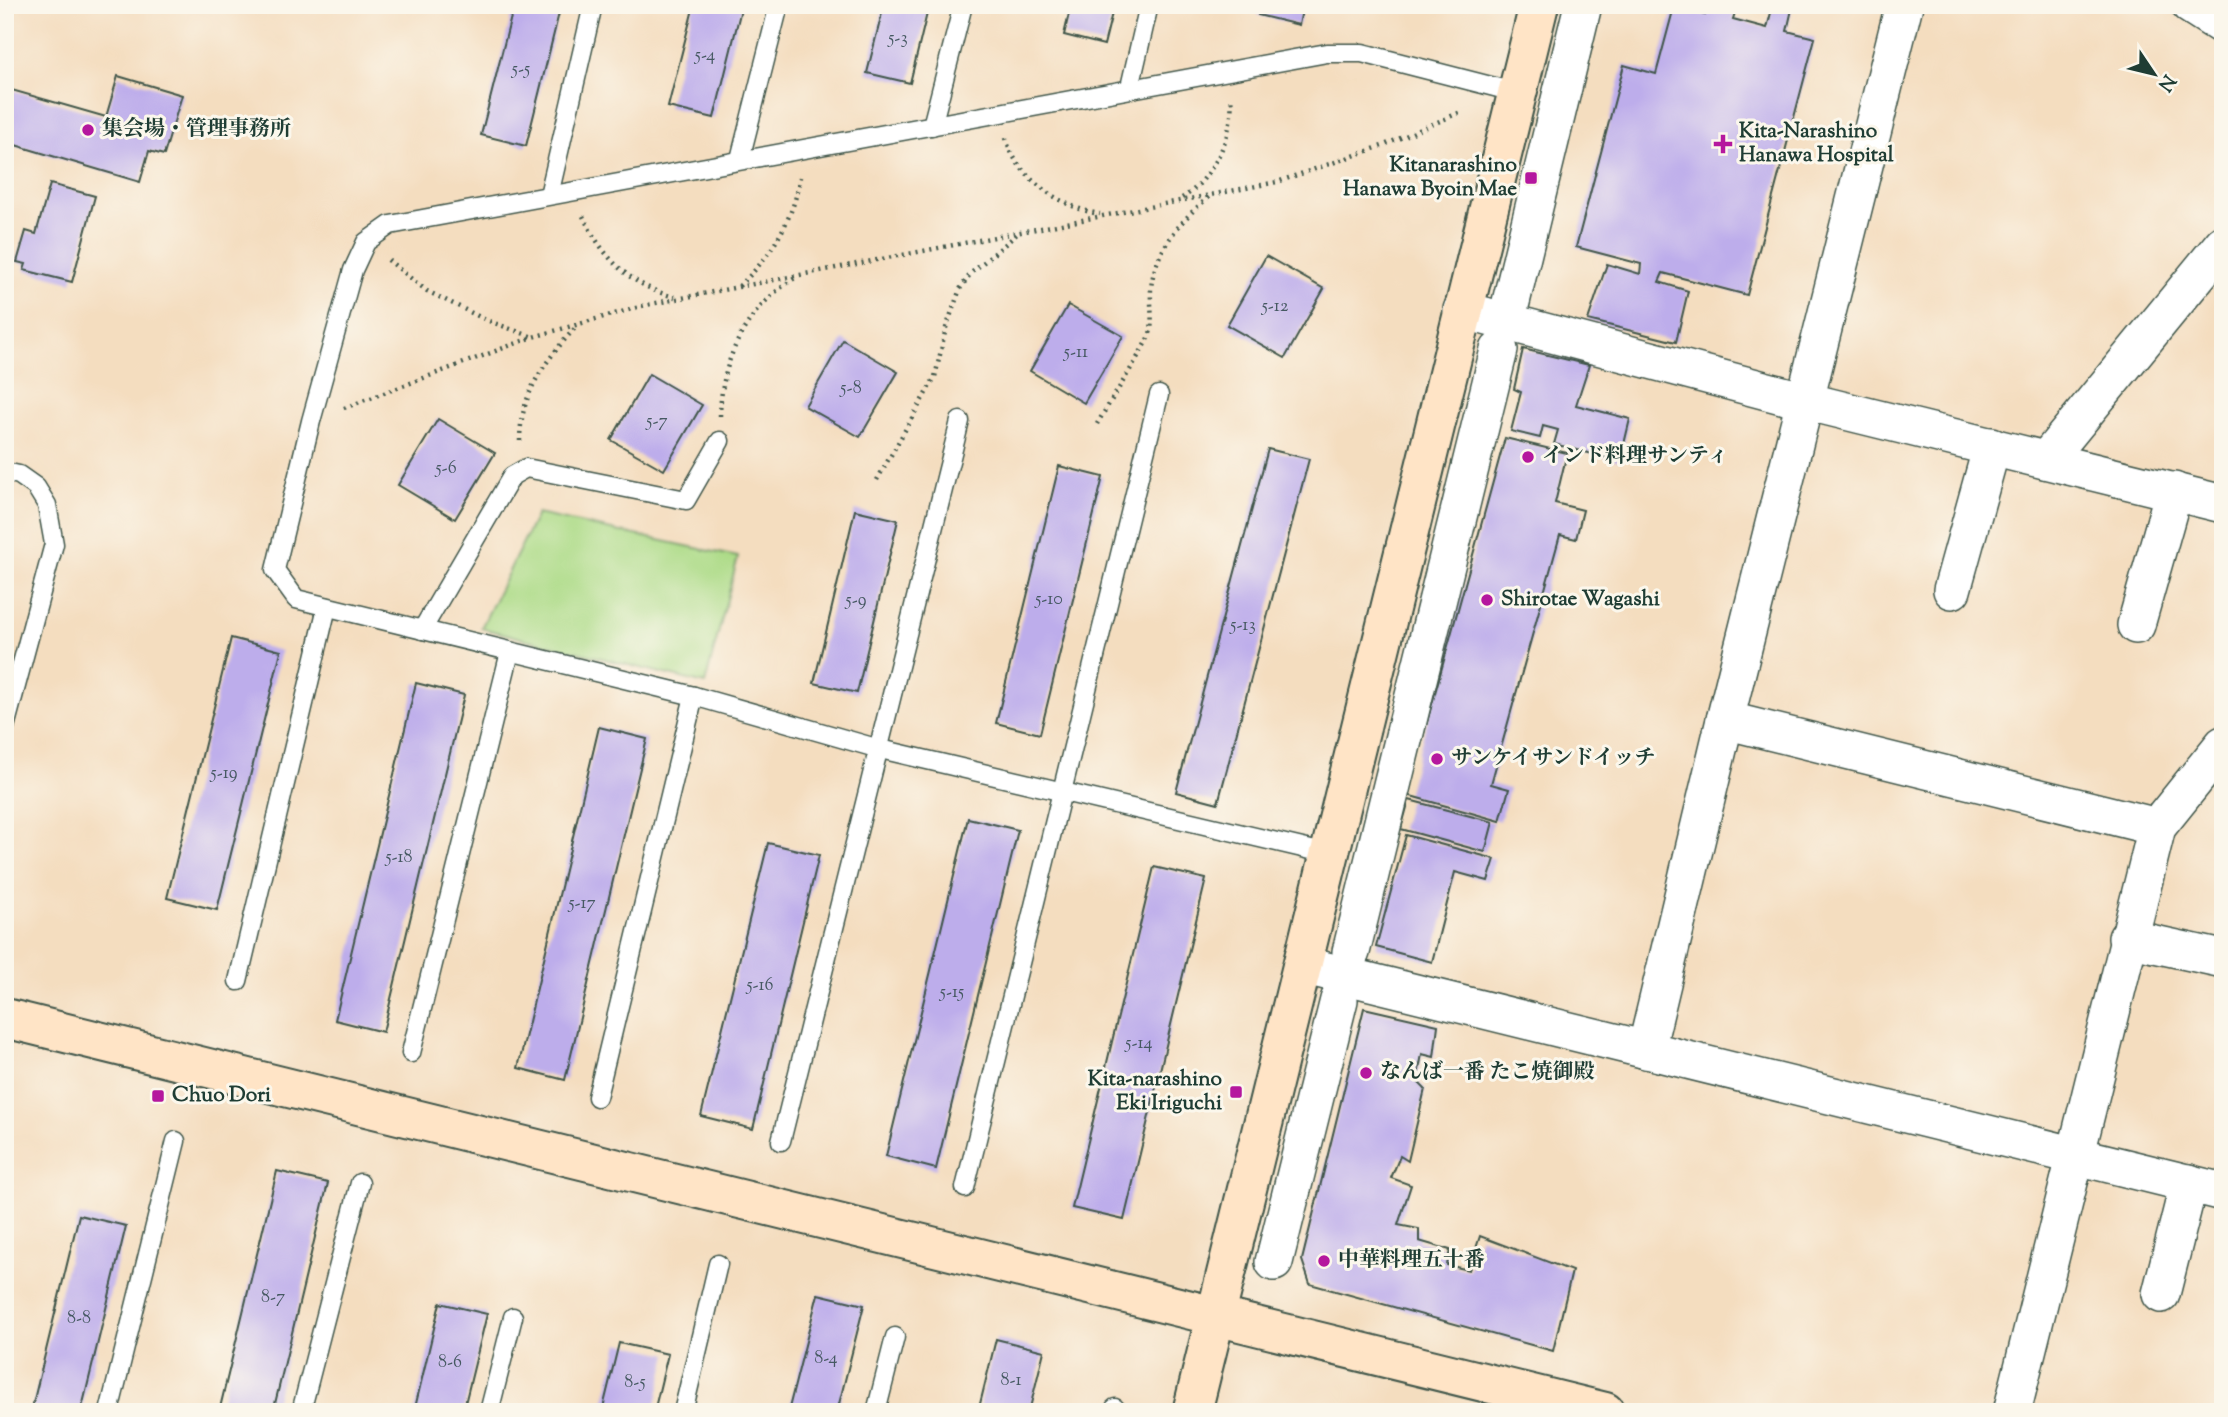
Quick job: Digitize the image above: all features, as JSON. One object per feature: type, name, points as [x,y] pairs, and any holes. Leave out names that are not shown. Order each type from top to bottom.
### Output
[{"type":"street","points":[[1192,1412],[1539,5]]},
{"type":"street","points":[[1511,302],[1583,5]]},
{"type":"street","points":[[1646,1050],[1725,720],[1904,5]]},
{"type":"street","points":[[2190,5],[2223,26]]},
{"type":"street","points":[[2046,460],[2223,244]]},
{"type":"street","points":[[1462,310],[1805,401],[2223,504]]},
{"type":"street","points":[[1351,953],[1499,350]]},
{"type":"street","points":[[1952,590],[1992,446]]},
{"type":"street","points":[[2136,625],[2174,491]]},
{"type":"street","points":[[1725,720],[2157,827]]},
{"type":"street","points":[[2012,1412],[2127,938],[2157,827],[2223,745]]},
{"type":"street","points":[[2127,938],[2223,959]]},
{"type":"street","points":[[1302,965],[2206,1187],[2161,1294]]},
{"type":"street","points":[[1274,1262],[1339,1000]]},
{"type":"street","points":[[5,1018],[1605,1412]]},
{"type":"lane","points":[[549,195],[593,5]]},
{"type":"lane","points":[[740,159],[779,5]]},
{"type":"lane","points":[[932,126],[963,5]]},
{"type":"lane","points":[[1130,87],[1149,5]]},
{"type":"lane","points":[[1328,854],[876,748],[694,696],[296,599],[275,570],[311,421],[354,270],[366,242],[390,225],[1130,87],[1327,53],[1362,54],[1518,93]]},
{"type":"lane","points":[[965,1188],[1060,790],[1159,395]]},
{"type":"lane","points":[[780,1141],[876,748],[960,421]]},
{"type":"lane","points":[[422,630],[512,476],[526,468],[686,500],[720,441]]},
{"type":"lane","points":[[5,472],[19,475],[36,487],[47,505],[54,544],[5,727]]},
{"type":"lane","points":[[238,981],[327,607]]},
{"type":"lane","points":[[411,1053],[510,652]]},
{"type":"lane","points":[[597,1097],[694,696]]},
{"type":"lane","points":[[109,1412],[176,1141]]},
{"type":"lane","points":[[301,1412],[360,1183]]},
{"type":"lane","points":[[683,1412],[719,1264]]},
{"type":"lane","points":[[489,1412],[513,1317]]},
{"type":"lane","points":[[876,1412],[895,1338]]},
{"type":"path","points":[[1178,201],[1202,181],[1220,153],[1231,119],[1231,90]]},
{"type":"path","points":[[311,421],[533,337],[577,325],[678,298],[1277,182],[1382,146],[1463,111]]},
{"type":"path","points":[[1005,134],[1010,152],[1021,167],[1051,195],[1083,212],[1105,215]]},
{"type":"path","points":[[737,287],[758,269],[774,247],[798,194],[802,166]]},
{"type":"path","points":[[1097,424],[1151,331],[1152,279],[1160,257],[1169,240],[1194,208],[1214,194]]},
{"type":"path","points":[[578,206],[599,246],[613,265],[651,291],[678,298]]},
{"type":"path","points":[[877,480],[935,377],[946,328],[960,289],[971,273],[1019,232]]},
{"type":"path","points":[[366,242],[428,291],[486,320],[533,337]]},
{"type":"path","points":[[719,423],[720,399],[743,327],[758,307],[800,275]]},
{"type":"path","points":[[520,452],[520,415],[543,367],[577,325]]},
{"type":"green space","points":[[537,514],[738,557],[705,684],[481,628]]},
{"type":"building","points":[[514,5],[561,5],[526,146],[481,135]]},
{"type":"building","points":[[694,5],[742,5],[714,118],[668,107]]},
{"type":"building","points":[[884,5],[929,5],[910,83],[867,73]]},
{"type":"building","points":[[1071,5],[1114,5],[1104,45],[1064,35]]},
{"type":"building","points":[[1260,5],[1303,5],[1299,25],[1258,15]]},
{"type":"building","points":[[1707,5],[1737,6],[1733,19],[1767,28],[1773,5],[1793,5],[1787,31],[1815,38],[1747,295],[1663,273],[1659,282],[1688,291],[1676,342],[1588,320],[1607,264],[1640,274],[1641,264],[1576,247],[1624,65],[1656,74],[1674,7],[1705,15]]},
{"type":"building","name":"集会場・管理事務所","points":[[118,76],[182,95],[164,155],[149,151],[140,182],[5,142],[5,88],[106,117]]},
{"type":"building","points":[[50,184],[95,196],[72,282],[24,270],[26,264],[17,262],[26,231],[36,234]]},
{"type":"building","points":[[1266,256],[1324,289],[1285,358],[1227,325]]},
{"type":"building","points":[[1068,305],[1123,336],[1084,403],[1030,371]]},
{"type":"building","points":[[843,340],[898,372],[860,437],[805,406]]},
{"type":"building","points":[[1523,349],[1589,365],[1576,405],[1630,419],[1620,461],[1554,444],[1558,430],[1543,426],[1540,438],[1511,431],[1521,392],[1514,389]]},
{"type":"building","points":[[649,374],[702,405],[664,470],[611,440]]},
{"type":"building","points":[[438,419],[495,453],[455,519],[398,485]]},
{"type":"building","points":[[1505,438],[1567,453],[1555,503],[1583,510],[1576,539],[1560,535],[1491,784],[1509,789],[1500,821],[1407,795]]},
{"type":"building","points":[[1268,449],[1309,459],[1218,803],[1176,792]]},
{"type":"building","points":[[1059,466],[1103,477],[1040,734],[996,723]]},
{"type":"building","points":[[855,510],[898,520],[857,693],[814,683]]},
{"type":"building","points":[[5,532],[12,533],[6,557],[5,557]]},
{"type":"building","points":[[231,638],[281,651],[217,910],[167,898]]},
{"type":"building","points":[[416,683],[464,695],[383,1032],[335,1020]]},
{"type":"building","points":[[599,727],[647,739],[565,1080],[518,1068]]},
{"type":"building","points":[[1409,800],[1493,822],[1485,852],[1401,829]]},
{"type":"building","points":[[968,818],[1018,830],[936,1169],[886,1156]]},
{"type":"building","points":[[1406,835],[1495,859],[1488,881],[1455,872],[1432,962],[1376,947]]},
{"type":"building","points":[[768,843],[819,855],[753,1129],[701,1116]]},
{"type":"building","points":[[1154,867],[1206,879],[1124,1220],[1072,1208]]},
{"type":"building","points":[[1364,1008],[1438,1025],[1434,1057],[1422,1054],[1417,1081],[1425,1089],[1408,1161],[1400,1156],[1391,1178],[1411,1185],[1398,1225],[1419,1229],[1419,1241],[1450,1250],[1447,1265],[1469,1270],[1480,1236],[1572,1271],[1553,1351],[1310,1284],[1302,1260]]},
{"type":"building","points":[[277,1171],[328,1183],[273,1412],[219,1412]]},
{"type":"building","points":[[79,1215],[126,1226],[81,1412],[31,1412]]},
{"type":"building","points":[[818,1294],[864,1305],[837,1412],[788,1412]]},
{"type":"building","points":[[440,1303],[487,1314],[463,1412],[414,1412]]},
{"type":"building","points":[[996,1339],[1044,1351],[1029,1412],[978,1412]]},
{"type":"building","points":[[619,1343],[668,1354],[654,1412],[602,1412]]},
{"type":"place","name":"集会場・管理事務所","points":[[88,130]]},
{"type":"place","name":"Kita-Narashino Hanawa Hospital","points":[[1723,144]]},
{"type":"place","name":"Kitanarashino Hanawa Byoin Mae","points":[[1531,178]]},
{"type":"place","name":"インド料理サンティ","points":[[1528,457]]},
{"type":"place","name":"Shirotae Wagashi","points":[[1487,600]]},
{"type":"place","name":"サンケイサンドイッチ","points":[[1437,759]]},
{"type":"place","name":"なんば一番 たこ焼御殿","points":[[1366,1073]]},
{"type":"place","name":"Kita-narashino Eki Iriguchi","points":[[1236,1092]]},
{"type":"place","name":"Chuo Dori","points":[[158,1096]]},
{"type":"place","name":"中華料理五十番","points":[[1324,1261]]}]
